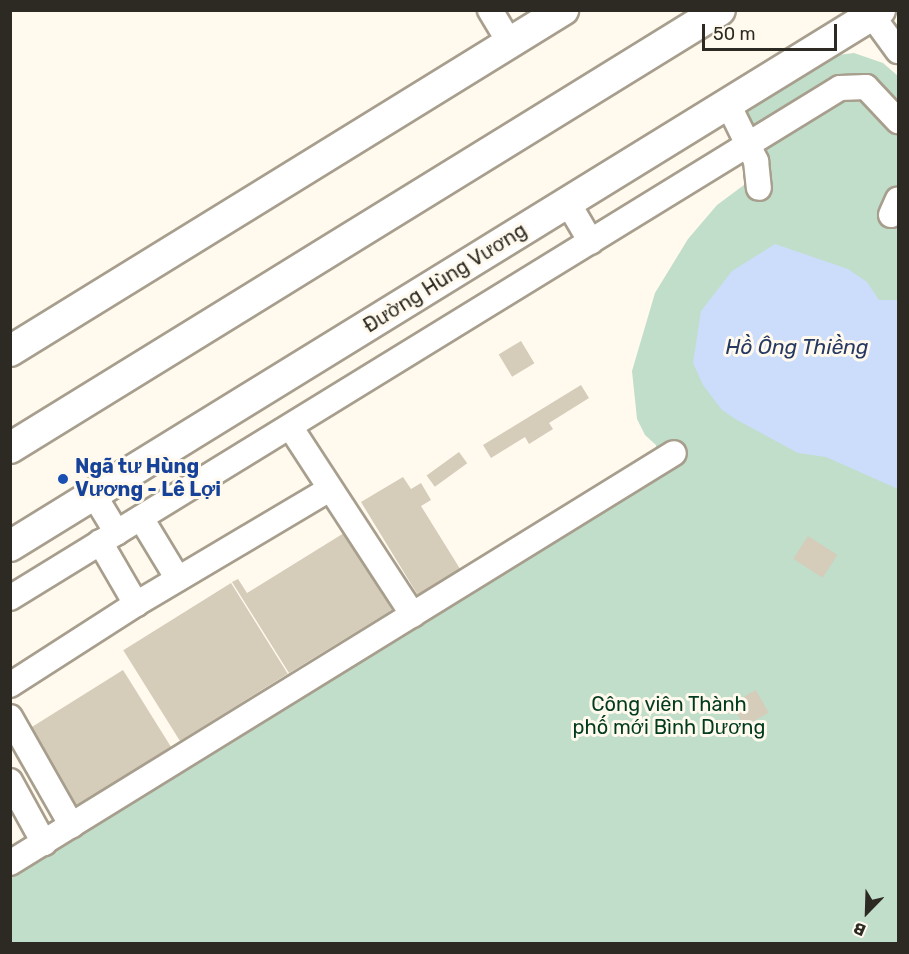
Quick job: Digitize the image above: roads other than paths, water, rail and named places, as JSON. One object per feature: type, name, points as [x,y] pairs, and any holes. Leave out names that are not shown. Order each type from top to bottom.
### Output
[{"type":"main road","points":[[10,351],[563,10]]},
{"type":"main road","points":[[10,448],[720,10]]},
{"type":"main road","name":"Đường Hùng Vương","points":[[10,546],[728,104],[873,12]]},
{"type":"street","points":[[490,10],[510,43]]},
{"type":"street","points":[[873,12],[898,51]]},
{"type":"street","points":[[10,598],[849,85],[873,91],[898,121]]},
{"type":"street","points":[[728,104],[750,144],[759,188]]},
{"type":"street","points":[[568,203],[591,242]]},
{"type":"street","points":[[291,428],[413,615]]},
{"type":"street","points":[[10,863],[674,453]]},
{"type":"street","points":[[94,495],[136,604]]},
{"type":"street","points":[[10,685],[136,604],[321,495]]},
{"type":"street","points":[[141,518],[178,579]]},
{"type":"street","points":[[10,717],[72,826]]},
{"type":"street","points":[[10,781],[44,843]]},
{"type":"water","name":"Hồ Ông Thiềng","points":[[775,244],[848,269],[867,282],[879,300],[898,300],[898,489],[826,457],[798,453],[722,410],[703,385],[693,363],[701,311],[732,271]]},
{"type":"place","name":"Ngã tư Hùng Vương - Lê Lợi","points":[[63,479]]},
{"type":"park label","name":"Công viên Thành phố mới Bình Dương","points":[[669,716]]}]
